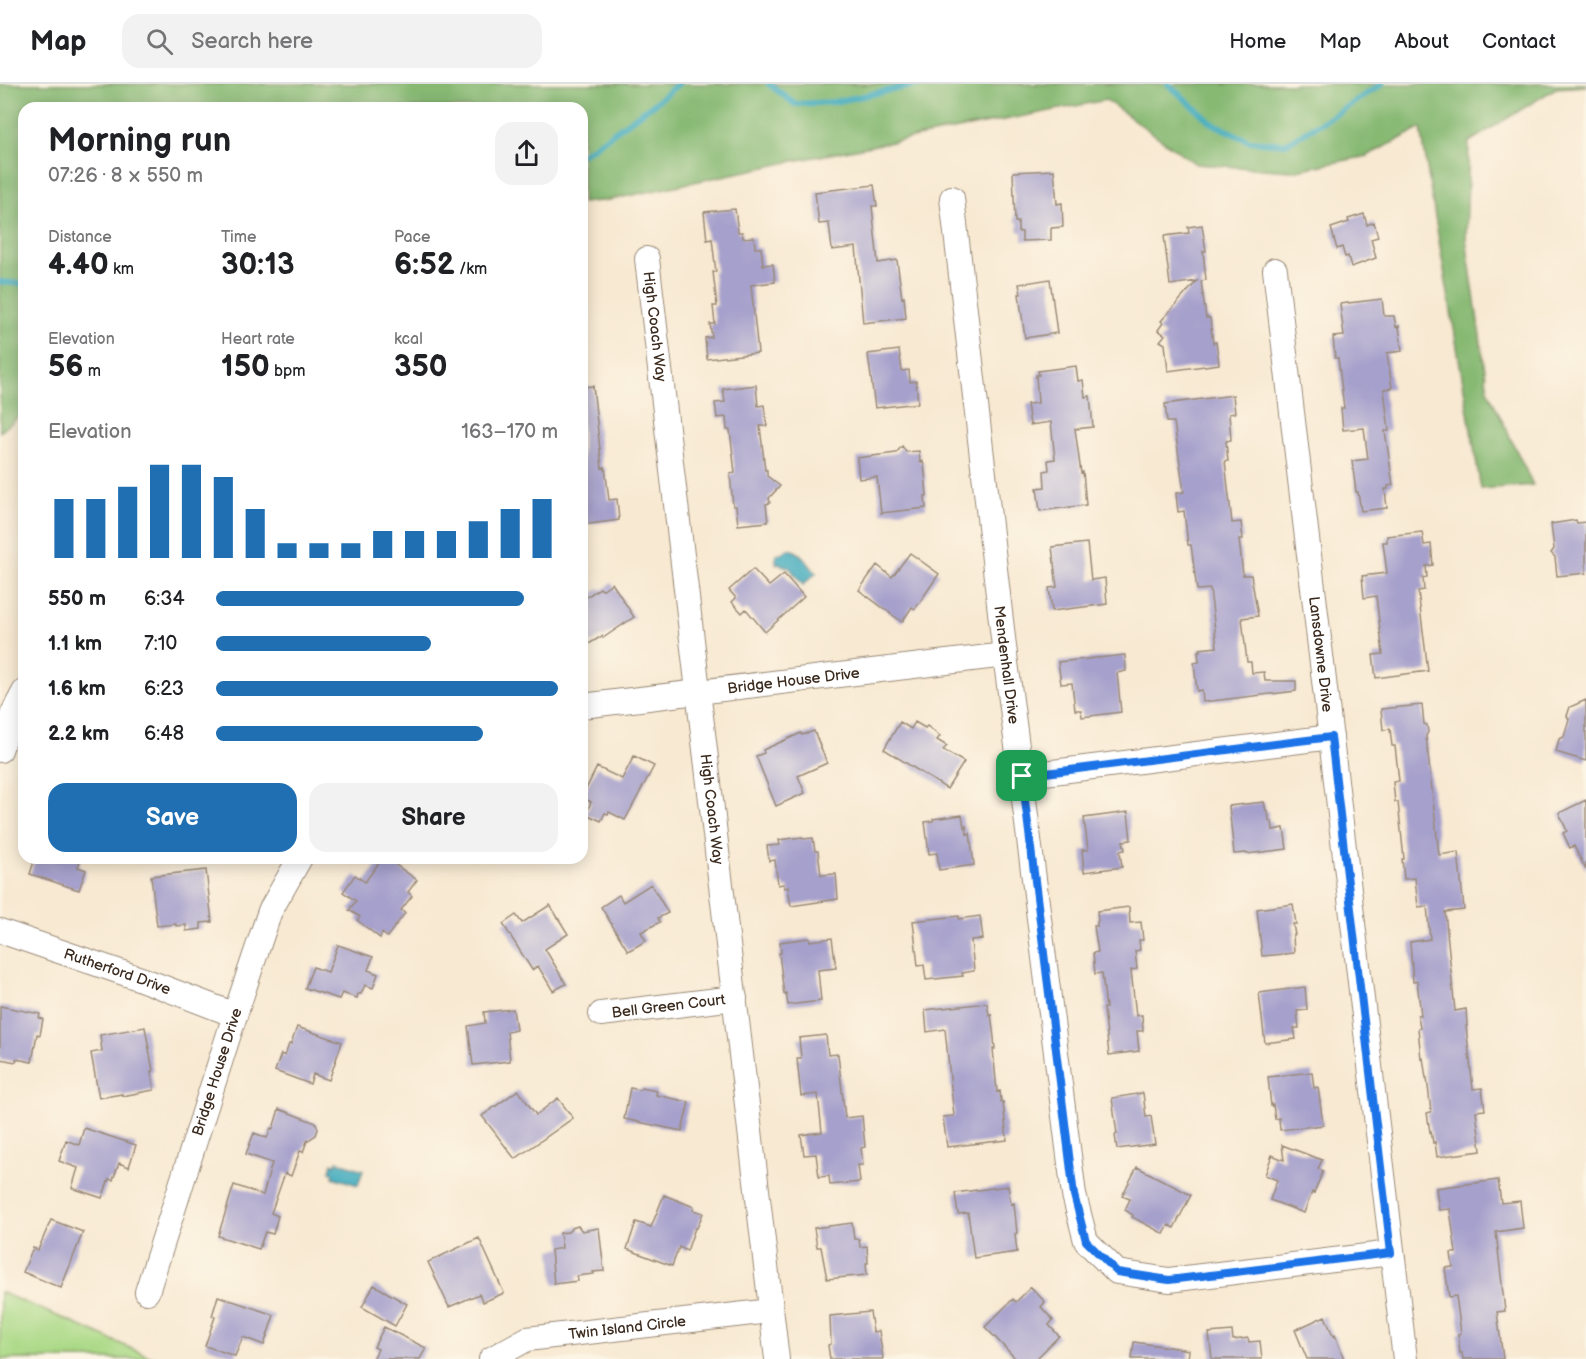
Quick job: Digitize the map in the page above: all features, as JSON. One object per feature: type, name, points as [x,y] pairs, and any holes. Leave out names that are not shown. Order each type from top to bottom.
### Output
[{"type":"street","name":"Mendenhall Drive","points":[[952,198],[1005,655],[1074,1195],[1086,1241],[1117,1272],[1169,1280],[1391,1253]]},
{"type":"street","name":"High Coach Way","points":[[647,259],[777,1359]]},
{"type":"street","name":"Lansdowne Drive","points":[[1275,270],[1405,1359]]},
{"type":"street","name":"Bridge House Drive","points":[[588,705],[1005,655]]},
{"type":"street","points":[[0,750],[18,703]]},
{"type":"street","points":[[1022,776],[1331,737]]},
{"type":"street","name":"Bridge House Drive","points":[[147,1292],[270,911],[297,864]]},
{"type":"street","name":"Rutherford Drive","points":[[0,931],[141,979],[235,1015]]},
{"type":"street","name":"Bell Green Court","points":[[601,1014],[735,998]]},
{"type":"street","name":"Twin Island Circle","points":[[491,1359],[527,1339],[771,1311]]},
{"type":"green space","points":[[0,84],[1586,84],[1586,86],[1556,88],[1469,142],[1466,239],[1488,391],[1533,485],[1481,489],[1421,128],[1367,156],[1292,171],[1196,164],[1106,100],[588,202],[588,102],[18,102],[18,418],[0,432]]},
{"type":"green space","points":[[0,1292],[62,1318],[155,1359],[0,1359]]},
{"type":"water","points":[[788,549],[800,555],[816,573],[803,585],[789,567],[780,563],[776,564],[776,554],[781,554]]},
{"type":"water","points":[[337,1161],[363,1170],[358,1185],[333,1177],[334,1173],[330,1171],[332,1163],[336,1165]]},
{"type":"building","points":[[1054,170],[1057,204],[1062,203],[1063,227],[1051,228],[1051,240],[1022,241],[1022,232],[1018,232],[1018,222],[1015,222],[1013,172]]},
{"type":"building","points":[[874,185],[877,206],[872,206],[878,263],[897,260],[906,318],[863,323],[856,247],[832,250],[829,223],[819,224],[815,192]]},
{"type":"building","points":[[735,209],[738,232],[742,232],[743,238],[754,237],[755,248],[761,248],[763,265],[773,264],[775,282],[751,285],[758,353],[707,359],[705,338],[712,337],[710,324],[715,324],[713,306],[717,306],[712,239],[707,240],[704,212]]},
{"type":"building","points":[[1364,214],[1367,225],[1374,222],[1378,237],[1371,239],[1376,258],[1351,267],[1342,247],[1337,249],[1331,228]]},
{"type":"building","points":[[1202,225],[1206,251],[1203,251],[1206,280],[1201,281],[1206,318],[1210,318],[1213,343],[1216,342],[1219,364],[1168,371],[1165,344],[1160,341],[1165,335],[1158,330],[1163,323],[1161,321],[1197,281],[1170,285],[1164,236],[1189,233],[1188,227]]},
{"type":"building","points":[[1050,279],[1057,333],[1025,338],[1019,284]]},
{"type":"building","points":[[1382,299],[1384,316],[1394,316],[1396,327],[1399,326],[1402,351],[1387,353],[1392,388],[1384,389],[1389,431],[1385,431],[1393,485],[1385,489],[1387,508],[1361,511],[1352,461],[1368,459],[1364,428],[1343,430],[1341,408],[1344,408],[1333,337],[1344,336],[1340,304]]},
{"type":"building","points":[[899,350],[902,371],[909,370],[910,382],[916,381],[918,403],[875,408],[868,354]]},
{"type":"building","points":[[1076,366],[1078,381],[1083,380],[1085,397],[1090,396],[1093,427],[1075,429],[1086,505],[1040,511],[1037,488],[1045,487],[1044,471],[1049,470],[1048,460],[1055,459],[1051,422],[1030,425],[1027,404],[1038,403],[1036,375],[1039,375],[1038,371]]},
{"type":"building","points":[[756,385],[758,406],[764,405],[767,426],[760,426],[765,470],[767,470],[767,476],[780,486],[769,498],[770,503],[766,504],[768,522],[738,525],[736,506],[733,506],[730,474],[735,473],[730,430],[727,430],[726,417],[717,418],[715,403],[725,402],[723,389]]},
{"type":"building","points":[[588,386],[593,386],[602,468],[605,467],[609,500],[617,499],[619,520],[588,524]]},
{"type":"building","points":[[1233,395],[1235,413],[1229,414],[1231,440],[1226,441],[1228,461],[1225,461],[1232,523],[1241,522],[1243,539],[1239,539],[1243,575],[1251,575],[1258,616],[1242,618],[1247,662],[1251,662],[1252,673],[1264,672],[1265,681],[1296,681],[1296,691],[1203,702],[1202,690],[1197,691],[1194,663],[1199,662],[1198,651],[1200,649],[1217,647],[1210,589],[1197,590],[1184,511],[1178,512],[1176,493],[1184,492],[1174,422],[1167,422],[1165,404]]},
{"type":"building","points":[[902,446],[906,452],[919,451],[920,462],[923,461],[926,508],[881,513],[877,477],[859,479],[857,458],[896,453]]},
{"type":"building","points":[[1576,520],[1577,523],[1586,522],[1586,573],[1557,576],[1555,557],[1551,553],[1554,549],[1551,524]]},
{"type":"building","points":[[1422,532],[1424,545],[1431,544],[1433,565],[1426,566],[1427,577],[1423,578],[1424,590],[1418,591],[1428,671],[1376,678],[1373,655],[1383,654],[1376,596],[1364,598],[1362,576],[1387,573],[1383,542],[1387,542],[1387,536]]},
{"type":"building","points":[[1087,543],[1091,580],[1105,578],[1107,604],[1052,611],[1049,588],[1057,587],[1052,547]]},
{"type":"building","points":[[910,553],[939,574],[915,609],[912,607],[902,622],[859,590],[877,565],[892,577]]},
{"type":"building","points":[[753,569],[769,586],[784,574],[804,597],[765,632],[746,609],[742,613],[732,602],[736,598],[729,590]]},
{"type":"building","points":[[612,583],[634,617],[603,638],[602,636],[588,644],[588,596],[600,588],[602,590]]},
{"type":"building","points":[[1125,655],[1126,671],[1117,673],[1121,712],[1082,717],[1081,710],[1075,710],[1072,683],[1061,684],[1058,662]]},
{"type":"building","points":[[1586,700],[1586,761],[1556,752],[1559,739],[1564,737],[1570,707]]},
{"type":"building","points":[[1422,705],[1424,724],[1427,725],[1428,732],[1426,736],[1439,855],[1458,852],[1464,910],[1445,912],[1455,1011],[1466,1009],[1473,1089],[1482,1088],[1485,1110],[1476,1111],[1481,1151],[1437,1157],[1427,1113],[1431,1112],[1427,1078],[1423,1058],[1421,1059],[1418,1015],[1421,1015],[1417,981],[1413,982],[1410,942],[1430,939],[1427,906],[1418,907],[1415,878],[1404,879],[1398,802],[1395,802],[1393,782],[1399,781],[1395,746],[1392,746],[1390,729],[1383,730],[1381,709]]},
{"type":"building","points":[[900,722],[911,729],[915,722],[925,728],[927,726],[940,736],[937,740],[947,746],[943,750],[964,762],[947,789],[884,749]]},
{"type":"building","points":[[814,731],[827,763],[798,776],[805,793],[776,806],[756,756],[764,753],[763,750],[801,733],[802,735]]},
{"type":"building","points":[[634,756],[654,766],[625,820],[609,812],[605,813],[601,821],[588,815],[591,802],[588,800],[588,785],[597,767],[622,779]]},
{"type":"building","points":[[1586,800],[1586,870],[1574,846],[1570,848],[1563,833],[1567,831],[1559,813]]},
{"type":"building","points":[[1264,802],[1269,821],[1272,821],[1273,830],[1284,828],[1287,849],[1234,854],[1229,806]]},
{"type":"building","points":[[1128,812],[1131,840],[1123,841],[1125,850],[1120,851],[1122,867],[1084,872],[1082,850],[1088,850],[1084,818]]},
{"type":"building","points":[[962,815],[967,834],[970,833],[974,865],[939,870],[937,853],[929,854],[925,822]]},
{"type":"building","points":[[802,837],[803,839],[813,838],[815,851],[818,851],[821,875],[836,874],[838,899],[791,906],[788,887],[784,888],[784,884],[778,885],[775,860],[769,861],[767,846],[780,845],[779,840]]},
{"type":"building","points":[[33,864],[79,864],[78,867],[86,870],[79,890],[30,874]]},
{"type":"building","points":[[378,864],[394,864],[417,880],[408,892],[412,896],[401,910],[405,913],[387,937],[382,933],[380,938],[357,920],[360,917],[349,910],[356,901],[343,892],[355,875],[365,882]]},
{"type":"building","points":[[206,870],[212,922],[201,923],[201,929],[186,931],[186,925],[157,926],[151,876]]},
{"type":"building","points":[[651,884],[668,913],[658,918],[660,922],[641,932],[646,941],[628,951],[601,907],[619,895],[623,902]]},
{"type":"building","points":[[1293,904],[1296,924],[1293,924],[1294,953],[1262,956],[1257,909]]},
{"type":"building","points":[[550,905],[568,934],[545,949],[566,984],[553,991],[538,966],[532,970],[503,924],[516,915],[522,923]]},
{"type":"building","points":[[1129,907],[1130,923],[1141,922],[1143,940],[1139,940],[1140,950],[1135,951],[1137,969],[1131,970],[1136,1016],[1142,1015],[1143,1031],[1137,1031],[1139,1051],[1109,1055],[1102,973],[1095,974],[1093,953],[1098,952],[1094,926],[1097,926],[1098,921],[1097,911]]},
{"type":"building","points":[[959,916],[959,919],[980,916],[983,939],[971,940],[974,971],[962,973],[963,976],[926,980],[924,965],[918,966],[913,921]]},
{"type":"building","points":[[809,938],[810,941],[832,938],[836,968],[818,970],[821,1001],[788,1005],[786,993],[784,994],[779,953],[781,953],[780,942]]},
{"type":"building","points":[[338,945],[373,957],[368,970],[378,974],[373,988],[365,985],[357,998],[342,993],[339,999],[305,988],[313,967],[328,972]]},
{"type":"building","points":[[1305,987],[1307,1010],[1297,1011],[1299,1028],[1294,1028],[1296,1039],[1265,1043],[1259,993]]},
{"type":"building","points":[[987,1003],[994,1038],[997,1092],[1000,1091],[1001,1102],[1003,1102],[1007,1140],[947,1147],[943,1117],[954,1116],[945,1029],[927,1032],[925,1010]]},
{"type":"building","points":[[0,1006],[40,1014],[39,1018],[43,1019],[40,1035],[37,1034],[32,1062],[0,1059]]},
{"type":"building","points":[[513,1009],[516,1030],[507,1032],[510,1061],[473,1065],[468,1026],[485,1023],[484,1012]]},
{"type":"building","points":[[145,1027],[154,1090],[99,1098],[91,1053],[102,1051],[100,1035]]},
{"type":"building","points":[[297,1027],[342,1042],[329,1080],[313,1074],[310,1084],[275,1071],[281,1054],[285,1056],[291,1044]]},
{"type":"building","points":[[826,1035],[828,1055],[838,1054],[845,1118],[862,1116],[865,1147],[861,1148],[863,1165],[858,1165],[860,1182],[830,1185],[829,1176],[819,1177],[816,1154],[804,1155],[801,1135],[822,1132],[818,1094],[801,1096],[797,1058],[801,1058],[799,1038]]},
{"type":"building","points":[[1312,1072],[1314,1088],[1318,1087],[1323,1125],[1280,1130],[1279,1118],[1275,1119],[1273,1105],[1271,1106],[1268,1077]]},
{"type":"building","points":[[630,1088],[657,1091],[656,1095],[689,1102],[682,1131],[624,1119]]},
{"type":"building","points":[[518,1090],[536,1115],[558,1098],[573,1118],[515,1159],[482,1116]]},
{"type":"building","points":[[1143,1093],[1146,1117],[1151,1116],[1155,1144],[1117,1149],[1112,1098]]},
{"type":"building","points":[[279,1109],[316,1123],[318,1129],[316,1135],[307,1141],[303,1152],[300,1151],[291,1176],[285,1173],[271,1213],[278,1216],[273,1234],[265,1232],[259,1249],[218,1236],[234,1185],[263,1195],[272,1163],[246,1154],[254,1133],[267,1138],[271,1128],[273,1129]]},
{"type":"building","points":[[84,1128],[136,1145],[129,1167],[119,1163],[113,1180],[109,1179],[102,1198],[72,1188],[78,1168],[59,1161],[66,1140],[79,1145]]},
{"type":"building","points":[[1282,1145],[1322,1160],[1318,1169],[1323,1171],[1304,1213],[1270,1200],[1277,1180],[1265,1175],[1272,1155],[1284,1160]]},
{"type":"building","points":[[1137,1167],[1191,1195],[1174,1228],[1169,1225],[1164,1234],[1132,1217],[1133,1215],[1125,1210],[1130,1199],[1122,1196]]},
{"type":"building","points":[[1498,1180],[1501,1203],[1520,1201],[1523,1228],[1496,1232],[1505,1311],[1497,1312],[1503,1359],[1463,1359],[1460,1353],[1458,1334],[1461,1333],[1456,1296],[1449,1297],[1445,1268],[1453,1267],[1451,1253],[1456,1253],[1450,1209],[1439,1210],[1436,1188]]},
{"type":"building","points":[[1008,1186],[1011,1204],[1014,1203],[1017,1252],[974,1258],[968,1213],[958,1214],[955,1193]]},
{"type":"building","points":[[664,1195],[703,1213],[687,1251],[679,1247],[672,1266],[627,1249],[636,1222],[651,1227]]},
{"type":"building","points":[[51,1220],[83,1232],[61,1288],[23,1272],[33,1248],[38,1250]]},
{"type":"building","points":[[852,1223],[854,1239],[859,1239],[860,1247],[867,1246],[867,1275],[827,1279],[821,1247],[817,1247],[814,1228]]},
{"type":"building","points":[[578,1226],[582,1231],[599,1228],[604,1271],[577,1276],[578,1281],[554,1284],[551,1250],[562,1248],[560,1233],[568,1232]]},
{"type":"building","points":[[479,1238],[504,1293],[483,1302],[479,1294],[449,1307],[428,1262]]},
{"type":"building","points":[[374,1285],[407,1304],[395,1326],[362,1307]]},
{"type":"building","points":[[1031,1287],[1045,1302],[1041,1307],[1053,1320],[1049,1325],[1059,1336],[1036,1359],[1016,1359],[985,1327],[1013,1299],[1016,1302]]},
{"type":"building","points":[[218,1296],[274,1315],[264,1345],[243,1337],[235,1356],[205,1346],[215,1317],[212,1316]]},
{"type":"building","points":[[870,1312],[873,1332],[879,1331],[883,1359],[830,1359],[828,1345],[831,1344],[830,1316]]},
{"type":"building","points":[[1325,1316],[1344,1359],[1307,1359],[1295,1330]]},
{"type":"building","points":[[384,1327],[426,1348],[420,1359],[373,1359],[378,1349],[374,1347]]},
{"type":"building","points":[[1232,1331],[1233,1340],[1248,1338],[1249,1342],[1260,1341],[1262,1359],[1212,1359],[1209,1333]]},
{"type":"building","points":[[1134,1342],[1189,1350],[1188,1359],[1132,1359]]},
{"type":"waterway","points":[[588,150],[678,84]]},
{"type":"waterway","points":[[769,84],[795,104],[834,102],[920,84]]},
{"type":"waterway","points":[[1168,84],[1212,123],[1249,141],[1285,144],[1382,84]]},
{"type":"waterway","points":[[0,282],[18,284]]},
{"type":"route","points":[[1331,737],[1391,1253],[1169,1280],[1117,1272],[1086,1241],[1074,1195],[1022,776],[1331,737]]}]
